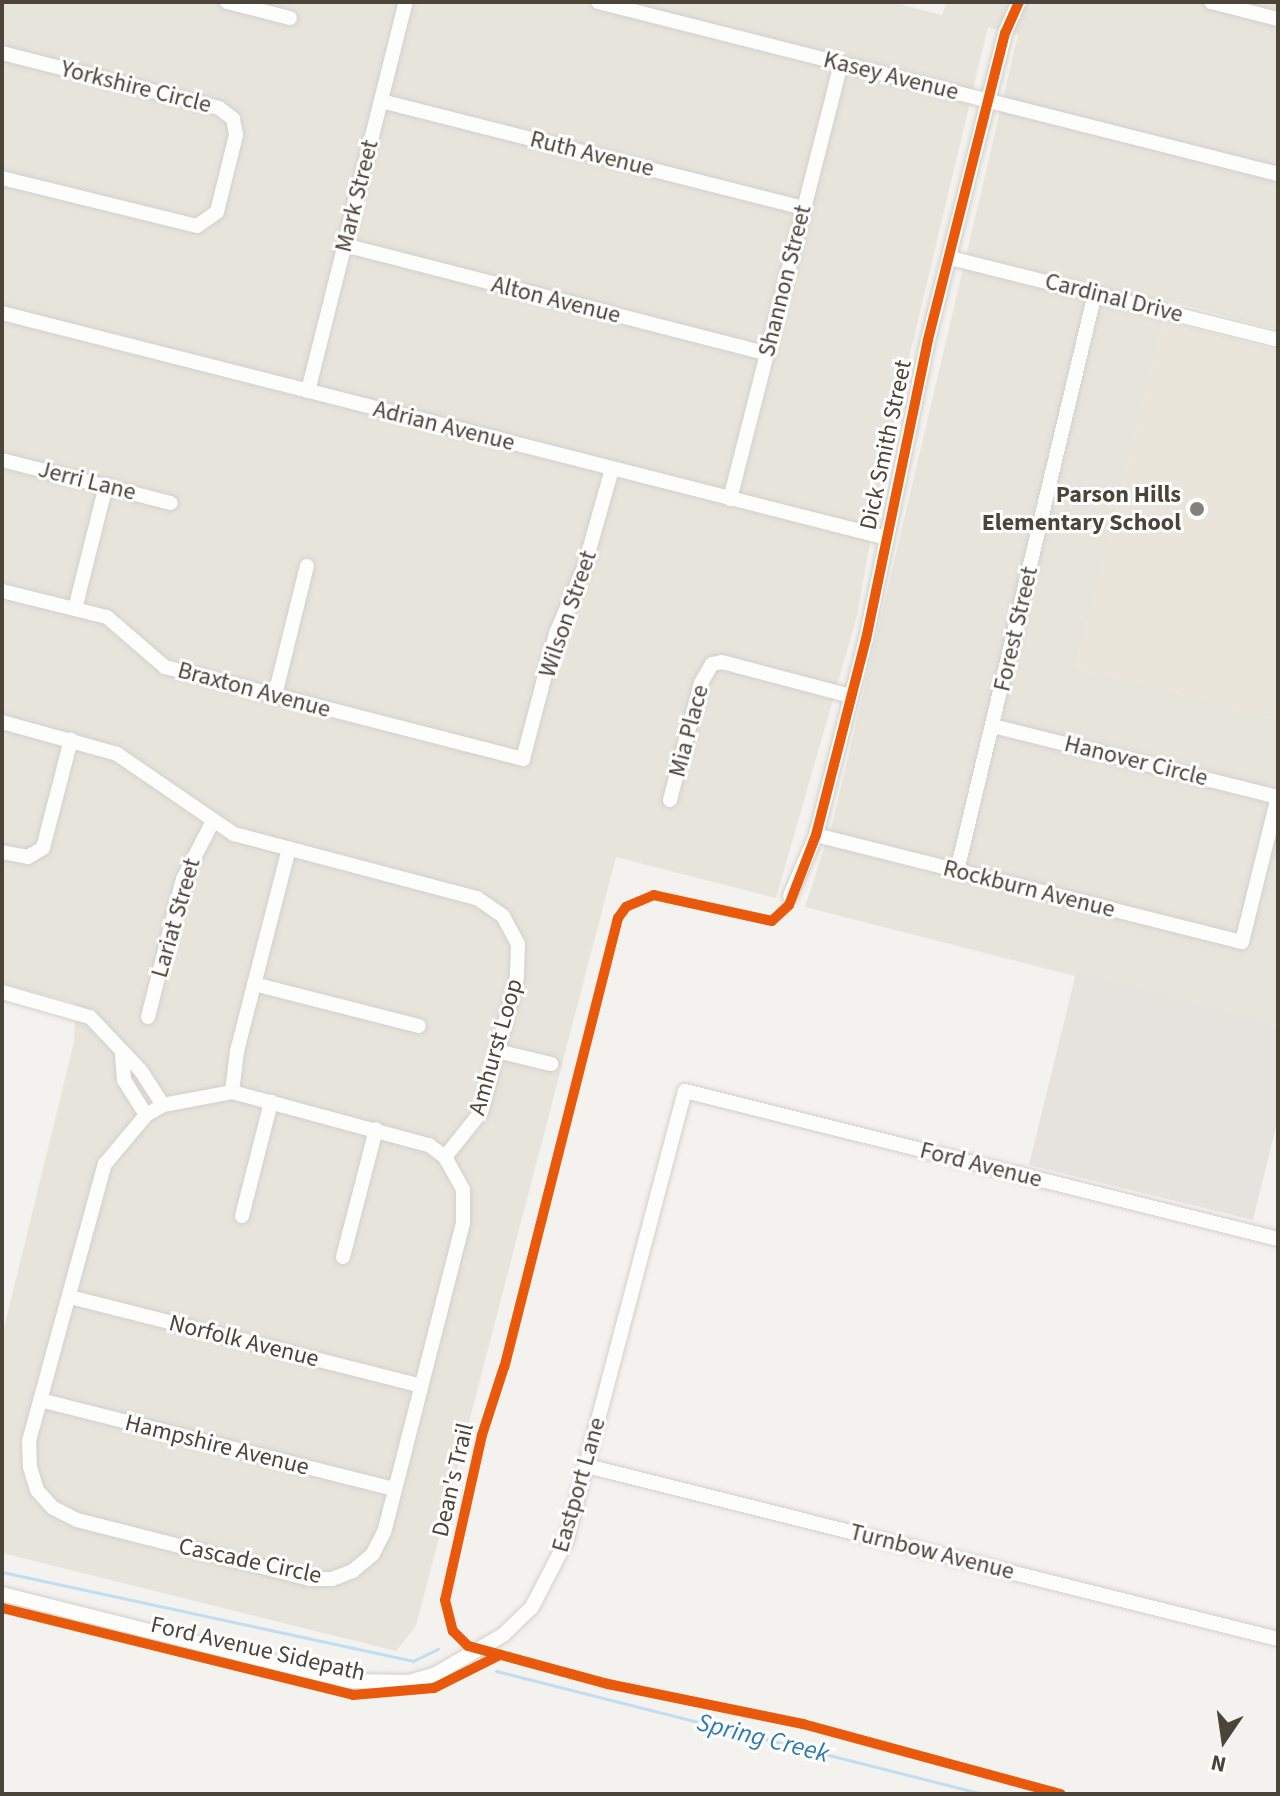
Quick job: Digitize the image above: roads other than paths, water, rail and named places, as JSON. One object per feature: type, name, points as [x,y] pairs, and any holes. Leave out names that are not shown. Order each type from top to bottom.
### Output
[{"type":"street","points":[[227,2],[290,18]]},
{"type":"street","name":"Mark Street","points":[[308,391],[406,2]]},
{"type":"street","name":"Kasey Avenue","points":[[598,2],[1278,174]]},
{"type":"street","name":"Dick Smith Street","points":[[790,896],[816,835],[851,696],[988,100],[1019,2]]},
{"type":"street","points":[[1211,2],[1278,19]]},
{"type":"street","name":"Yorkshire Circle","points":[[2,53],[219,108],[233,119],[236,135],[217,212],[197,226],[2,178]]},
{"type":"street","name":"Shannon Street","points":[[730,499],[841,63]]},
{"type":"street","name":"Ruth Avenue","points":[[381,101],[803,208]]},
{"type":"street","name":"Alton Avenue","points":[[344,245],[767,354]]},
{"type":"street","name":"Cardinal Drive","points":[[950,258],[1278,340]]},
{"type":"street","name":"Forest Street","points":[[957,871],[1095,293]]},
{"type":"street","name":"Adrian Avenue","points":[[2,313],[887,538]]},
{"type":"street","name":"Jerri Lane","points":[[2,460],[171,503]]},
{"type":"street","name":"Wilson Street","points":[[523,759],[556,633],[584,568],[612,469]]},
{"type":"street","points":[[75,609],[106,486]]},
{"type":"street","points":[[275,695],[307,566]]},
{"type":"street","name":"Braxton Avenue","points":[[2,591],[107,617],[165,667],[523,759]]},
{"type":"street","name":"Mia Place","points":[[670,800],[702,679],[712,664],[722,662],[851,696]]},
{"type":"street","name":"Amhurst Loop","points":[[2,722],[71,740],[134,763],[212,823],[257,841],[477,898],[503,916],[513,929],[520,962],[481,1112],[445,1157]]},
{"type":"street","name":"Hanover Circle","points":[[994,726],[1278,797]]},
{"type":"street","points":[[2,852],[36,854],[47,839],[71,740]]},
{"type":"street","name":"Rockburn Avenue","points":[[816,835],[1242,942],[1278,797]]},
{"type":"street","name":"Lariat Street","points":[[148,1017],[183,879],[212,823]]},
{"type":"street","points":[[232,1092],[254,984],[289,849]]},
{"type":"street","points":[[254,984],[419,1026]]},
{"type":"street","points":[[2,992],[90,1017],[122,1056],[141,1071],[163,1105]]},
{"type":"street","points":[[497,1051],[551,1064]]},
{"type":"street","points":[[122,1056],[124,1080],[146,1115]]},
{"type":"street","name":"Ford Avenue","points":[[685,1091],[1278,1239]]},
{"type":"street","name":"Eastport Lane","points":[[2,1594],[349,1681],[409,1682],[456,1666],[503,1635],[532,1607],[566,1541],[685,1091]]},
{"type":"street","name":"Cascade Circle","points":[[232,1092],[271,1102],[429,1145],[445,1157],[463,1189],[465,1205],[394,1489],[373,1554],[353,1571],[332,1579],[310,1579],[91,1524],[53,1508],[37,1490],[29,1441],[70,1297],[99,1177],[123,1139],[146,1115],[163,1105],[232,1092]]},
{"type":"street","points":[[242,1216],[271,1102]]},
{"type":"street","points":[[343,1257],[376,1129]]},
{"type":"street","name":"Norfolk Avenue","points":[[70,1297],[418,1385]]},
{"type":"street","name":"Hampshire Avenue","points":[[40,1400],[394,1489]]},
{"type":"street","name":"Turnbow Avenue","points":[[587,1466],[1278,1639]]},
{"type":"waterway","name":"Spring Creek","points":[[2,1572],[413,1661],[438,1649]]},
{"type":"waterway","name":"Spring Creek","points":[[496,1671],[983,1794]]},
{"type":"place","name":"Parson Hills Elementary School","points":[[1197,509]]}]
